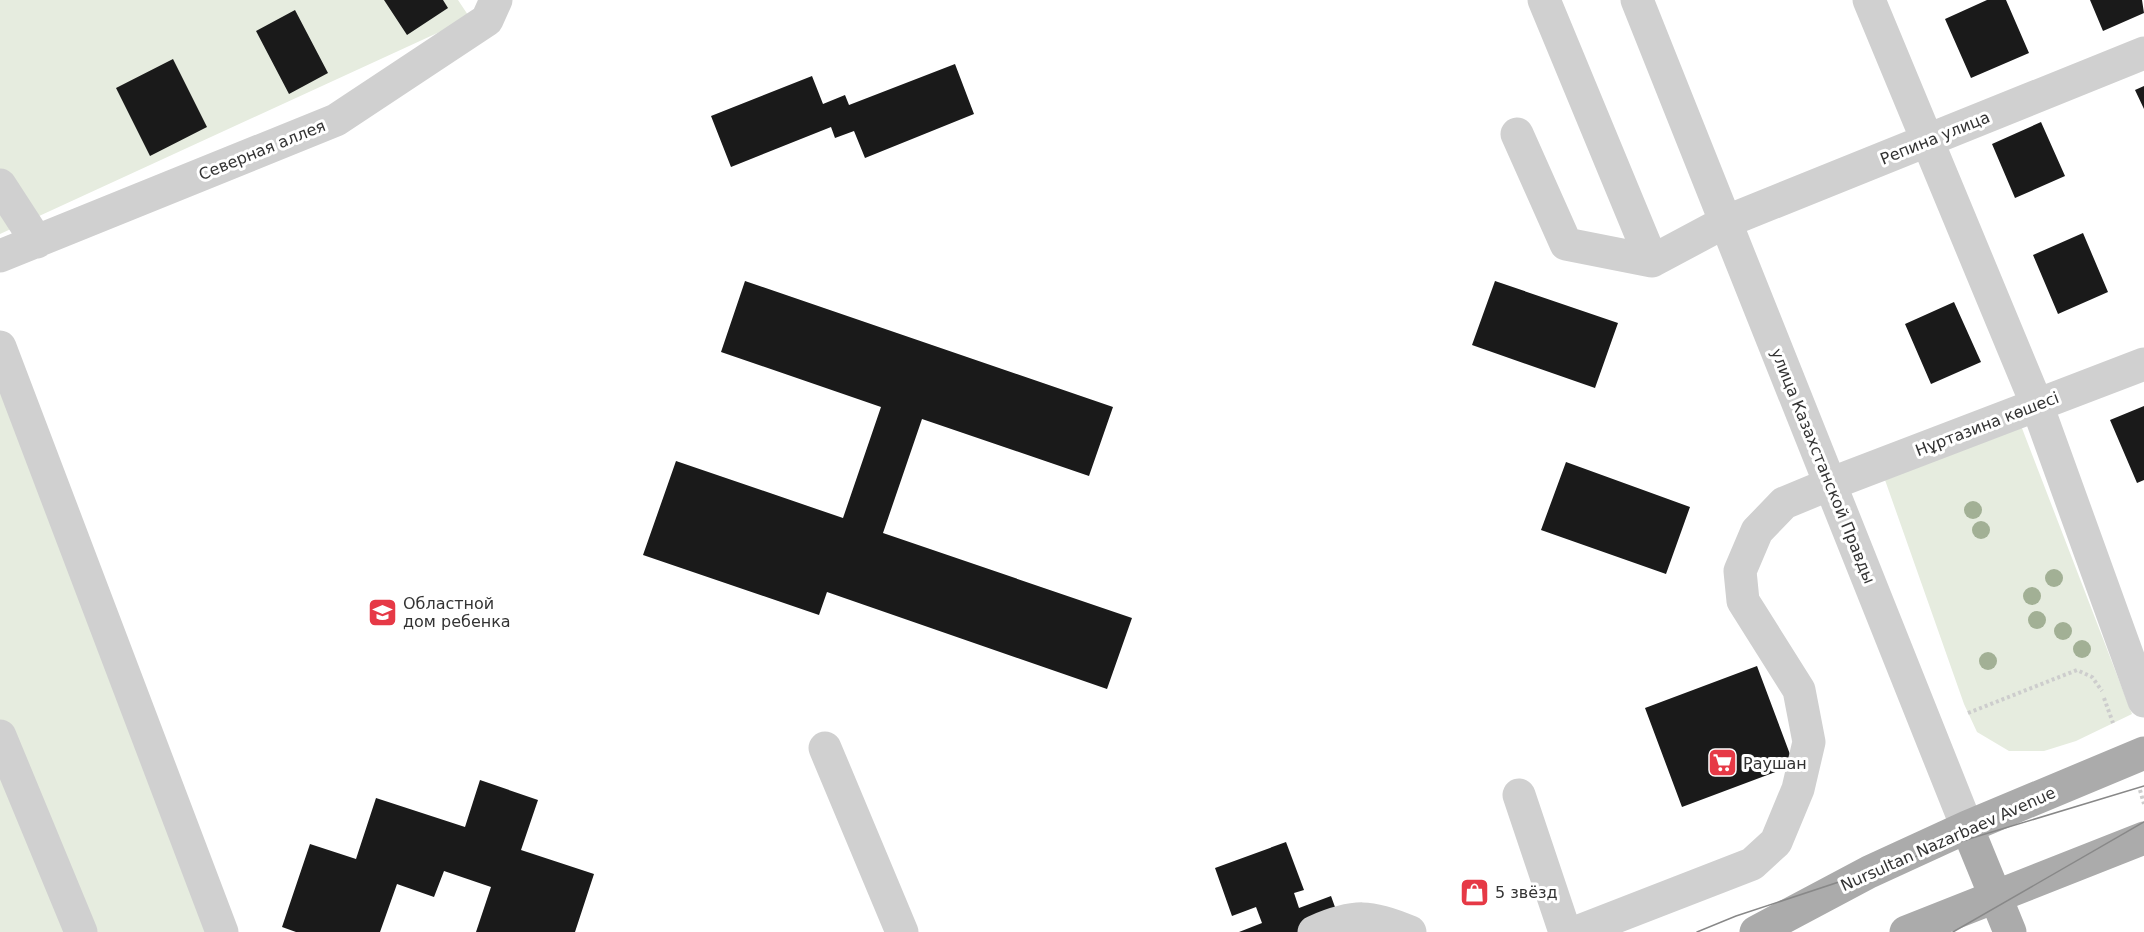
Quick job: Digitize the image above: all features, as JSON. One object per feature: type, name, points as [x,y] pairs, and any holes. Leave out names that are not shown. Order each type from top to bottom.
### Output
[{"type":"main road","name":"Nursultan Nazarbaev Avenue","points":[[1756,932],[1869,872],[1967,827],[2144,753]]},
{"type":"main road","name":"улица Казахстанской Правды","points":[[1967,827],[2010,932]]},
{"type":"main road","points":[[1906,932],[2144,838]]},
{"type":"street","name":"Северная аллея","points":[[0,256],[336,120],[487,20],[496,0]]},
{"type":"street","points":[[1544,0],[1652,261]]},
{"type":"street","name":"улица Казахстанской Правды","points":[[1637,0],[1967,827]]},
{"type":"street","points":[[1869,0],[2037,405],[2144,701]]},
{"type":"street","name":"Репина улица","points":[[1652,261],[1725,222],[2144,53]]},
{"type":"street","points":[[1517,134],[1566,244],[1652,261]]},
{"type":"street","points":[[0,185],[37,242]]},
{"type":"street","points":[[0,347],[222,932]]},
{"type":"street","name":"Нұртазина көшесі","points":[[1577,932],[1752,864],[1776,842],[1798,789],[1809,742],[1799,690],[1743,601],[1740,572],[1757,531],[1784,503],[2144,364]]},
{"type":"street","points":[[0,736],[81,932]]},
{"type":"street","points":[[825,748],[902,932]]},
{"type":"street","points":[[1519,795],[1565,932]]},
{"type":"street","points":[[1314,932],[1334,923],[1361,917],[1382,921],[1410,932]]},
{"type":"path","points":[[1968,713],[2077,670],[2092,677],[2101,688],[2113,723]]},
{"type":"shaded area","points":[[0,0],[458,0],[470,18],[0,234]]},
{"type":"shaded area","points":[[0,377],[213,932],[0,932]]},
{"type":"shaded area","points":[[2020,423],[2132,714],[2076,741],[2044,751],[2009,751],[1977,732],[1964,704],[1885,480]]},
{"type":"building","points":[[384,0],[443,0],[448,8],[407,35]]},
{"type":"building","points":[[1987,0],[2006,0],[2029,53],[1971,78],[1945,19]]},
{"type":"building","points":[[2090,0],[2142,0],[2144,13],[2103,31]]},
{"type":"building","points":[[295,10],[328,73],[289,94],[256,31]]},
{"type":"building","points":[[173,59],[207,127],[150,156],[116,88]]},
{"type":"building","points":[[955,64],[974,114],[865,158],[854,131],[835,138],[831,127],[731,167],[711,116],[812,76],[823,104],[845,95],[849,105]]},
{"type":"building","points":[[2144,86],[2144,109],[2135,90]]},
{"type":"building","points":[[2041,122],[2065,176],[2015,198],[1992,144]]},
{"type":"building","points":[[2083,233],[2108,292],[2058,314],[2033,255]]},
{"type":"building","points":[[745,281],[1113,407],[1089,476],[922,419],[883,533],[1132,618],[1107,689],[827,592],[819,615],[643,555],[676,461],[843,518],[881,407],[721,352]]},
{"type":"building","points":[[1495,281],[1618,323],[1595,388],[1472,345]]},
{"type":"building","points":[[1954,302],[1981,362],[1931,384],[1905,324]]},
{"type":"building","points":[[2144,406],[2144,480],[2137,483],[2110,420]]},
{"type":"building","points":[[1566,462],[1690,507],[1666,574],[1541,530]]},
{"type":"building","points":[[1757,666],[1794,765],[1682,807],[1645,708]]},
{"type":"building","points":[[480,780],[538,800],[521,850],[594,874],[575,932],[476,932],[491,887],[444,871],[434,897],[397,884],[380,932],[296,932],[282,927],[310,844],[356,859],[376,798],[465,827]]},
{"type":"building","points":[[1286,842],[1304,890],[1294,893],[1299,908],[1331,896],[1344,932],[1239,932],[1262,923],[1256,907],[1232,916],[1215,868]]},
{"type":"tram line","points":[[1697,932],[1736,916],[1972,838],[2144,786]]},
{"type":"tram line","points":[[1953,932],[2144,822]]},
{"type":"place","name":"Областной дом ребенка","points":[[382,612]]},
{"type":"place","name":"Раушан","points":[[1722,763]]},
{"type":"place","name":"5 звёзд","points":[[1474,892]]}]
